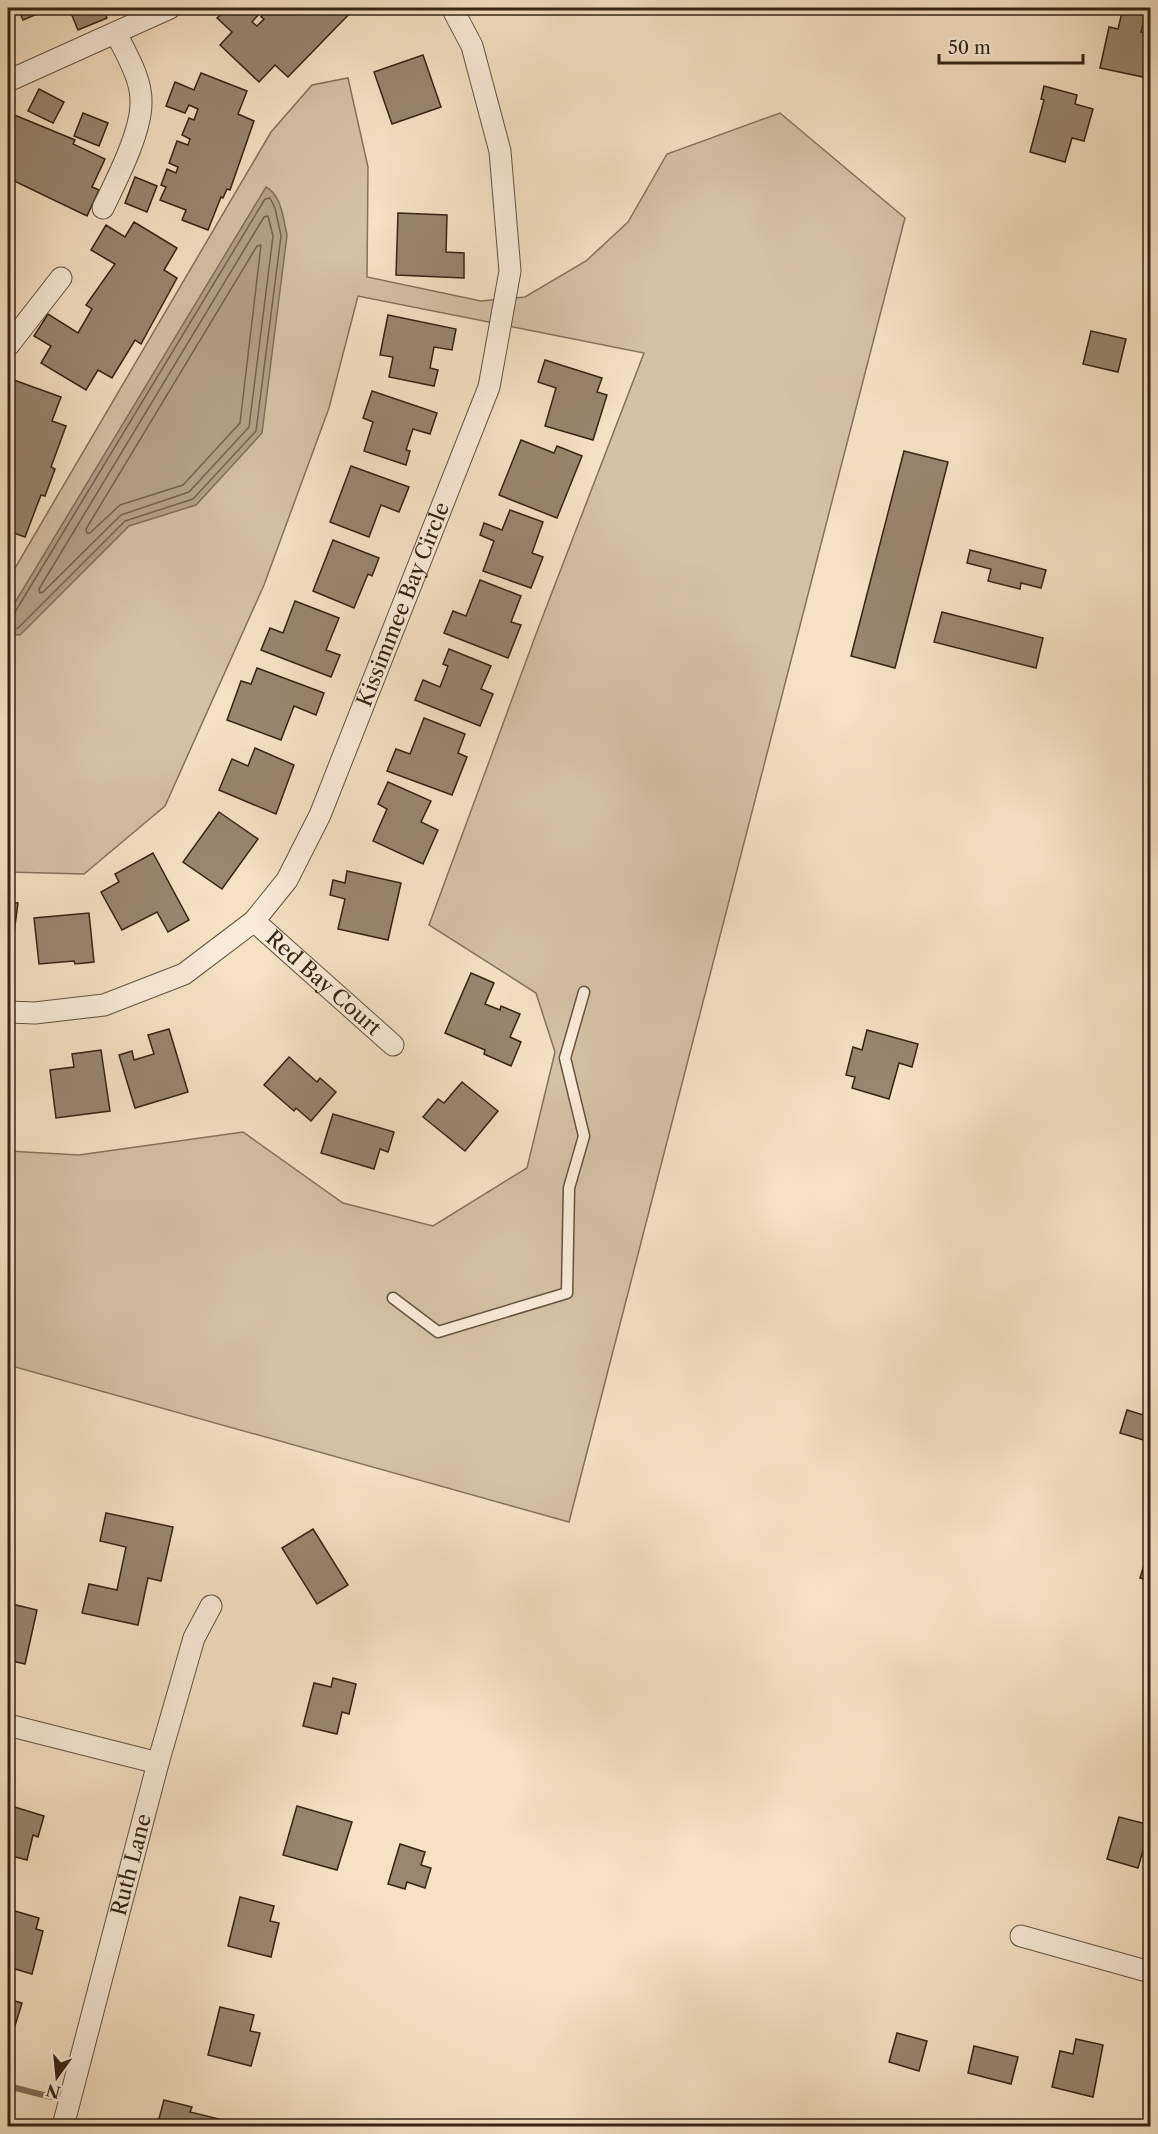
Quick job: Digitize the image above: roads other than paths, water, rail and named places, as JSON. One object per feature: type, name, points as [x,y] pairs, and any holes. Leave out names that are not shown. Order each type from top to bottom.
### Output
[{"type":"street","points":[[8,81],[170,8]]},
{"type":"street","name":"Kissimmee Bay Circle","points":[[8,1012],[35,1013],[104,1005],[183,974],[255,921],[287,880],[320,815],[489,387],[510,271],[500,151],[472,46],[452,8]]},
{"type":"street","points":[[103,208],[132,139],[141,103],[134,71],[116,33]]},
{"type":"street","points":[[8,346],[61,278]]},
{"type":"street","name":"Red Bay Court","points":[[255,921],[393,1045]]},
{"type":"street","name":"Ruth Lane","points":[[63,2127],[158,1762],[194,1638],[211,1606]]},
{"type":"street","points":[[8,1725],[158,1762]]},
{"type":"street","points":[[1021,1936],[1150,1972]]},
{"type":"lane","points":[[393,1298],[438,1332],[567,1293],[569,1188],[584,1136],[565,1058],[584,992]]},
{"type":"water","points":[[266,187],[279,202],[287,235],[262,433],[196,505],[129,526],[20,635],[8,634],[8,614]]},
{"type":"waterway","points":[[8,2086],[51,2097]]}]
